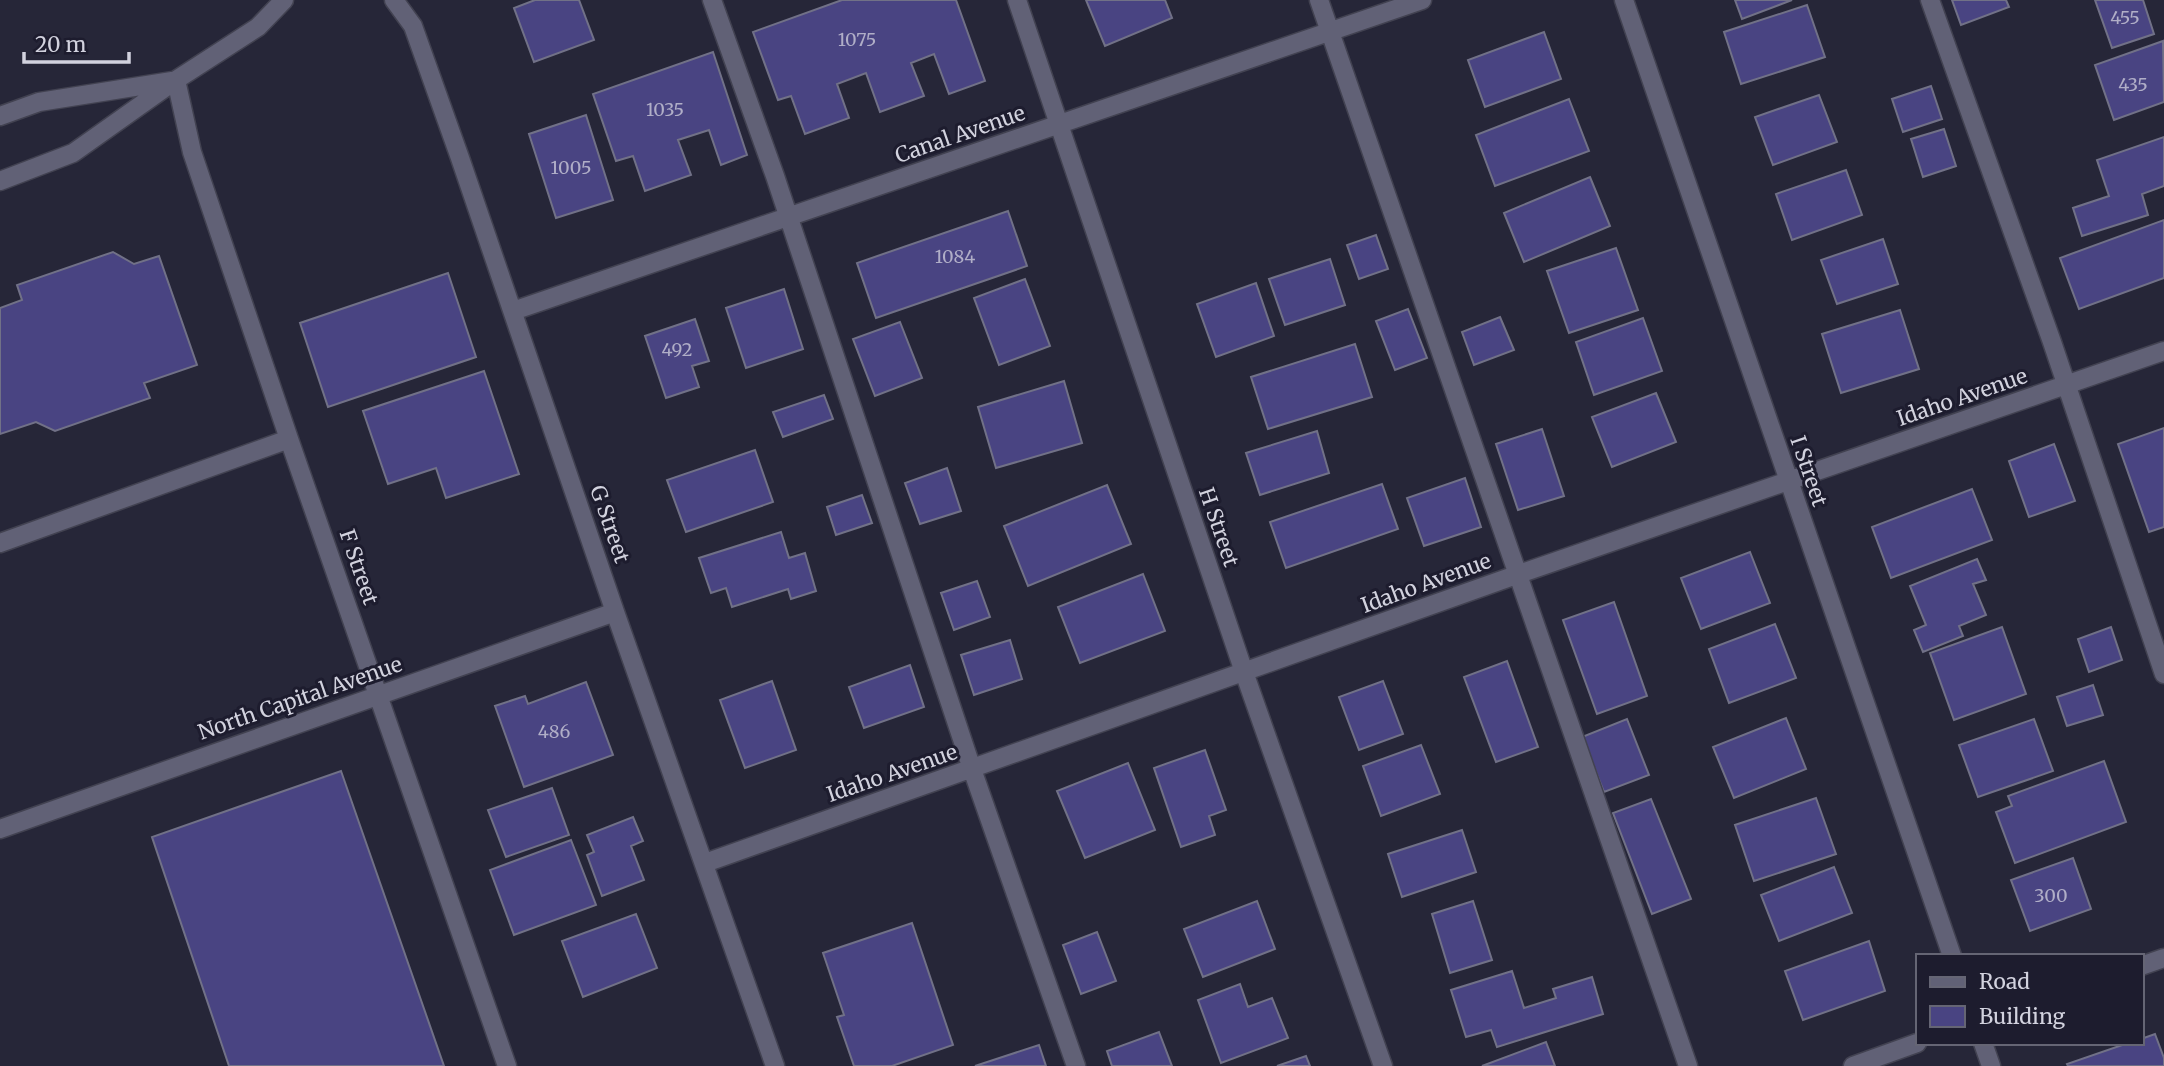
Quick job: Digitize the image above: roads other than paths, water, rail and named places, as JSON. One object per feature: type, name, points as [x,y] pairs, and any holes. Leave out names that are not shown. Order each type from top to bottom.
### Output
[{"type":"street","points":[[0,181],[73,153],[176,80],[258,27],[285,0]]},
{"type":"street","name":"G Street","points":[[394,0],[413,26],[775,1066]]},
{"type":"street","points":[[712,0],[789,217],[972,769],[1076,1066]]},
{"type":"street","name":"H Street","points":[[1017,0],[1244,672],[1383,1066]]},
{"type":"street","points":[[1319,0],[1688,1066]]},
{"type":"street","name":"Canal Avenue","points":[[513,312],[1422,0]]},
{"type":"street","name":"I Street","points":[[1624,0],[1951,954]]},
{"type":"street","points":[[1930,0],[2067,386],[2164,674]]},
{"type":"street","points":[[0,116],[39,102],[176,80]]},
{"type":"street","name":"F Street","points":[[176,80],[192,152],[507,1066]]},
{"type":"street","name":"Idaho Avenue","points":[[705,863],[1519,574],[2164,351]]},
{"type":"street","points":[[0,543],[289,439]]},
{"type":"street","name":"North Capital Avenue","points":[[0,828],[615,612]]},
{"type":"street","points":[[2143,965],[2164,958]]},
{"type":"street","points":[[1853,1066],[1916,1043]]},
{"type":"street","points":[[1984,1045],[1991,1066]]}]
